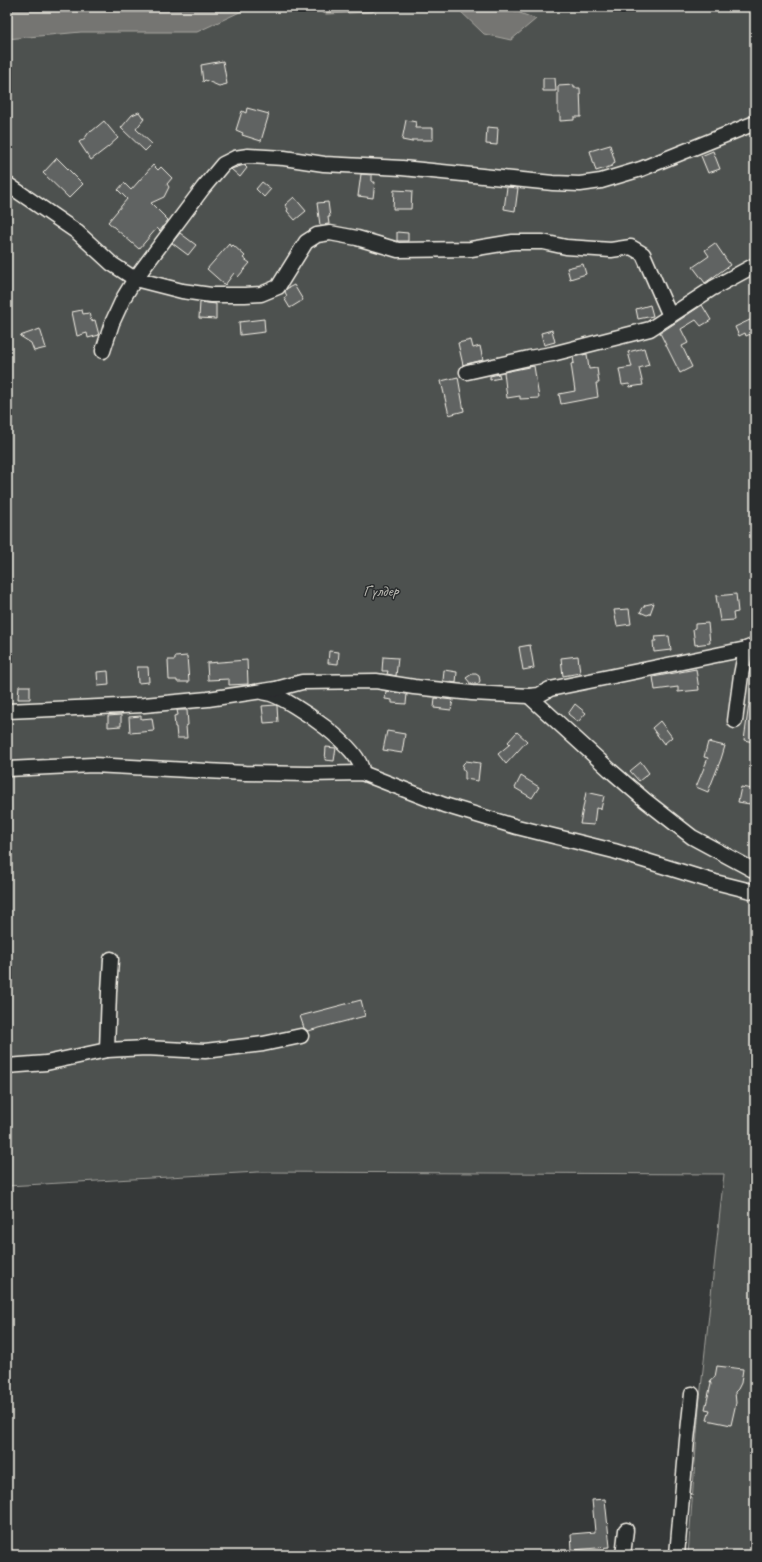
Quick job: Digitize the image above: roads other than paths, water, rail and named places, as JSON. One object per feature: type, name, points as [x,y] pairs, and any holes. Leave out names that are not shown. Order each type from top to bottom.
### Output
[{"type":"street","points":[[103,351],[112,323],[135,279],[203,188],[223,164],[235,158],[248,156],[284,158],[324,164],[402,168],[539,182],[580,184],[601,181],[641,169],[755,123]]},
{"type":"street","points":[[7,184],[77,232],[112,264],[135,279],[182,291],[211,295],[261,294],[278,287],[306,242],[317,235],[330,233],[357,238],[398,250],[471,249],[513,242],[543,242],[566,247],[611,250],[631,247],[642,254],[670,316]]},
{"type":"street","points":[[467,372],[552,354],[650,329],[714,288],[755,265]]},
{"type":"street","points":[[7,712],[144,705],[259,692],[302,682],[376,681],[414,687],[472,693],[529,696],[539,695],[550,689],[751,647]]},
{"type":"street","points":[[735,721],[740,675],[751,647]]},
{"type":"street","points":[[259,692],[272,694],[289,703],[331,731],[350,750],[362,767],[362,773]]},
{"type":"street","points":[[529,696],[610,770],[646,801],[692,837],[755,871]]},
{"type":"street","points":[[7,769],[93,765],[245,773],[362,773],[444,805],[517,827],[614,851],[715,882],[755,892]]},
{"type":"street","points":[[107,1050],[111,959]]},
{"type":"street","points":[[7,1066],[46,1063],[107,1050],[146,1048],[206,1051],[263,1044],[301,1036]]},
{"type":"street","points":[[677,1555],[692,1394]]},
{"type":"street","points":[[623,1555],[626,1530]]},
{"type":"park label","name":"Гүлдер","points":[[381,590]]}]
